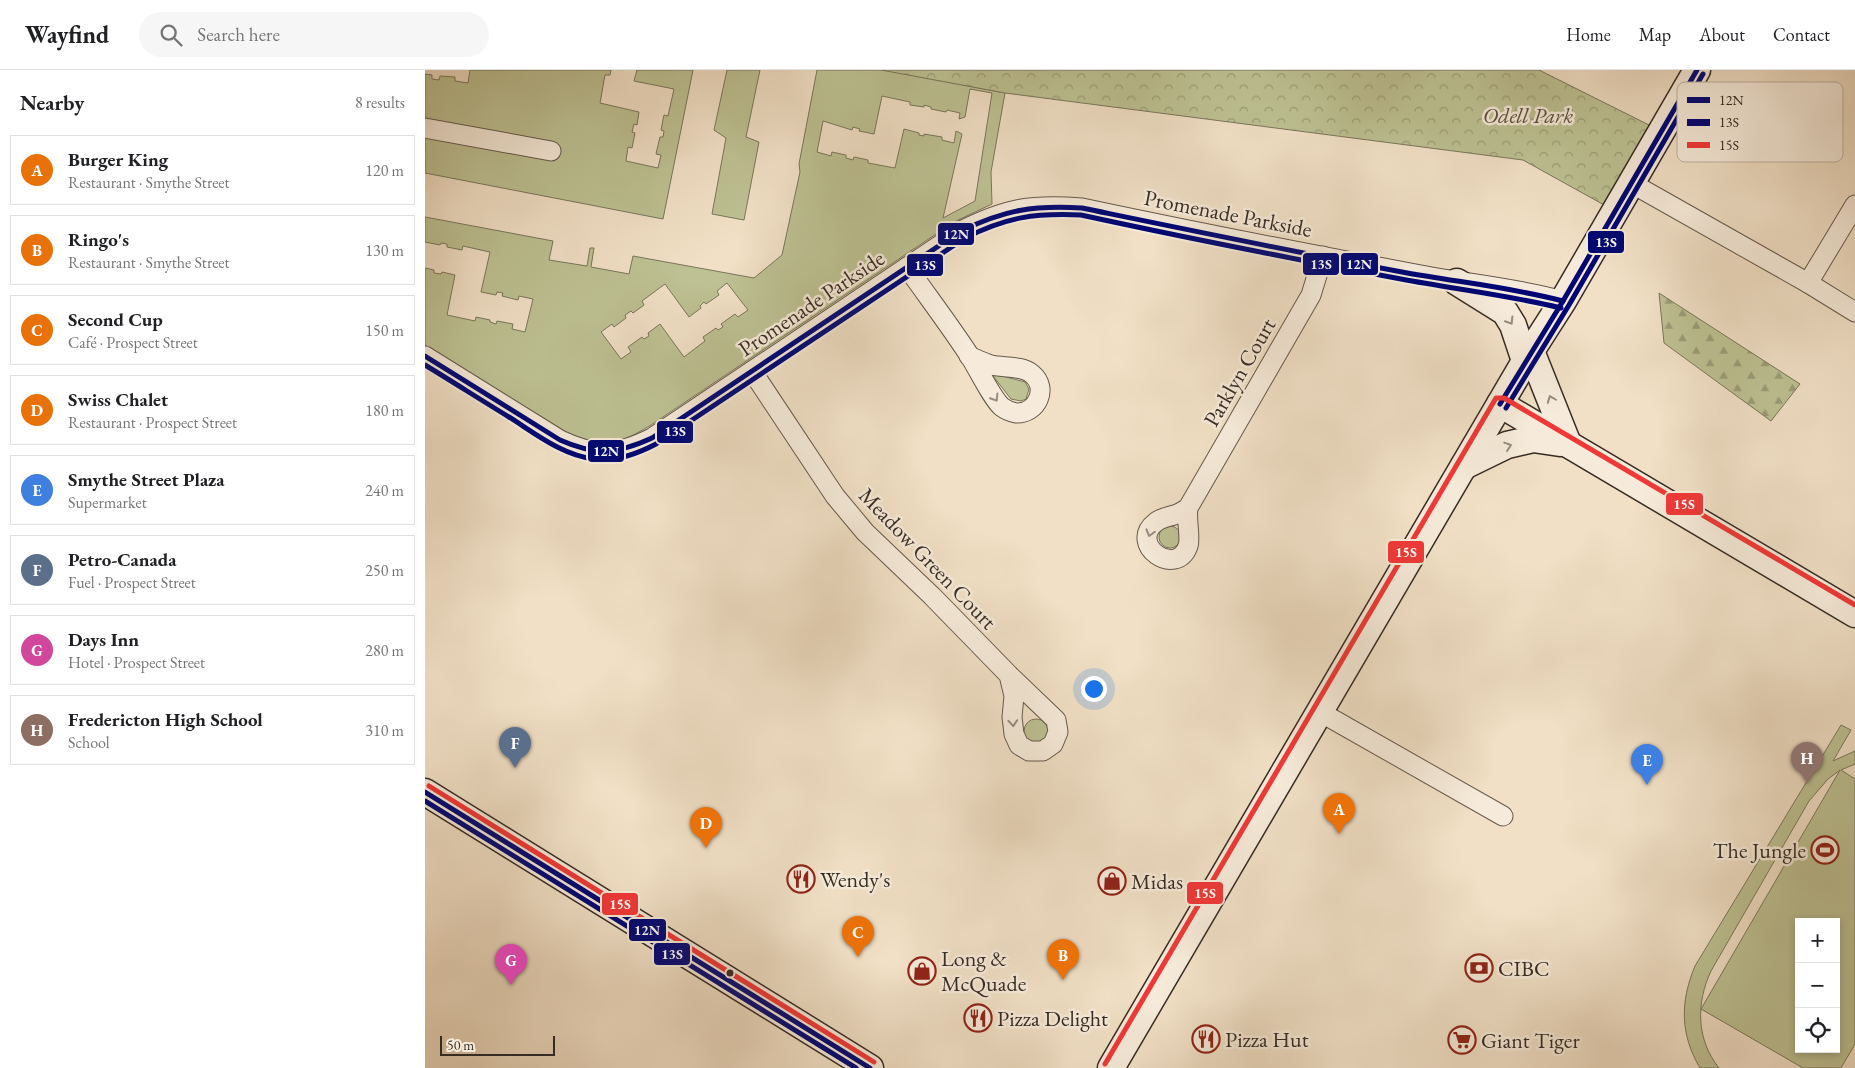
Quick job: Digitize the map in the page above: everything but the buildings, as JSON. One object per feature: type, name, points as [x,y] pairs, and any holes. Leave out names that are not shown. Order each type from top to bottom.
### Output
[{"type":"main road","points":[[1690,82],[1697,70]]},
{"type":"main road","points":[[1111,1068],[1677,104]]},
{"type":"main road","points":[[1457,282],[1505,312],[1513,325],[1569,444]]},
{"type":"main road","points":[[1500,404],[1855,614]]},
{"type":"main road","points":[[1464,466],[1507,446],[1533,439],[1569,444]]},
{"type":"main road","points":[[425,792],[869,1068]]},
{"type":"street","points":[[425,128],[551,151]]},
{"type":"street","points":[[1631,183],[1808,283],[1855,312]]},
{"type":"street","points":[[1808,283],[1855,205]]},
{"type":"street","name":"Promenade Parkside","points":[[425,356],[560,440],[579,449],[592,452],[619,451],[636,446],[652,438],[961,232],[986,219],[1017,208],[1053,206],[1082,208],[1457,282],[1541,295],[1563,301]]},
{"type":"street","name":"Parklyn Court","points":[[1188,508],[1311,295],[1323,256]]},
{"type":"street","points":[[907,267],[969,356]]},
{"type":"street","name":"Meadow Green Court","points":[[752,371],[835,496],[865,532],[932,596],[1009,676]]},
{"type":"street","points":[[1320,712],[1503,816]]},
{"type":"green space","points":[[470,70],[611,70],[610,75],[605,75],[600,103],[639,112],[637,125],[634,124],[632,132],[635,133],[632,148],[628,147],[626,161],[658,168],[661,155],[656,154],[660,137],[663,137],[664,131],[661,130],[664,115],[668,116],[674,89],[634,81],[637,70],[693,70],[663,219],[425,173],[425,74],[432,75],[432,79],[439,80],[440,76],[455,77],[455,81],[468,83]]},
{"type":"green space","points":[[727,70],[760,70],[746,137],[759,142],[744,220],[712,214],[726,138],[714,130]]},
{"type":"green space","points":[[817,70],[887,70],[1005,93],[991,172],[992,204],[954,222],[651,425],[619,441],[600,443],[566,432],[425,345],[425,268],[434,270],[434,273],[441,274],[442,272],[455,275],[447,315],[475,321],[476,317],[490,320],[490,322],[496,324],[497,321],[513,324],[512,329],[525,332],[533,299],[519,296],[518,300],[502,296],[503,293],[497,292],[496,295],[481,292],[490,252],[463,246],[462,250],[447,247],[447,244],[441,243],[440,245],[425,242],[425,217],[553,241],[549,260],[587,266],[590,248],[594,248],[591,267],[629,274],[633,256],[754,278],[782,255],[800,172],[799,164]],"holes":[[[970,89],[992,93],[975,201],[943,218],[962,134],[956,131],[954,143],[942,140],[942,137],[919,135],[919,133],[904,129],[895,168],[868,163],[868,160],[854,157],[853,160],[846,158],[846,155],[832,152],[831,156],[817,152],[823,121],[852,130],[853,127],[860,129],[859,131],[874,134],[882,96],[910,102],[910,105],[924,107],[924,105],[931,107],[931,109],[960,113],[959,119],[965,117]],[[727,283],[748,310],[738,317],[735,314],[721,324],[723,327],[718,330],[716,328],[703,337],[705,341],[684,357],[660,324],[648,333],[649,336],[644,339],[642,337],[628,347],[631,352],[621,359],[601,332],[612,324],[614,327],[626,318],[625,315],[631,311],[633,313],[644,305],[642,301],[665,284],[689,317],[701,308],[700,306],[704,302],[706,304],[719,295],[717,291]]]},
{"type":"green space","name":"Odell Park","points":[[881,70],[1539,70],[1661,131],[1615,211],[1523,160],[1005,93]]},
{"type":"green space","points":[[1659,293],[1800,384],[1771,421],[1664,343]]},
{"type":"green space","points":[[995,374],[1025,382],[1029,389],[1026,399],[1021,401],[1011,399],[993,376]]},
{"type":"green space","points":[[1170,526],[1178,529],[1181,537],[1178,545],[1170,548],[1162,545],[1159,537],[1162,529]]},
{"type":"green space","points":[[1036,719],[1044,723],[1048,731],[1044,739],[1036,743],[1028,739],[1024,731],[1028,723]]},
{"type":"green space","name":"The Jungle","points":[[1841,725],[1851,730],[1833,761],[1855,751],[1855,764],[1841,770],[1855,779],[1855,1044],[1841,1068],[1803,1068],[1701,1009],[1702,1033],[1711,1057],[1719,1068],[1700,1068],[1693,1055],[1686,1030],[1684,1018],[1687,992],[1695,966]],"holes":[[[1840,770],[1701,1008],[1706,983],[1711,971],[1809,801],[1828,779]]]},
{"type":"transit line","name":"12N","points":[[1690,82],[1697,70]]},
{"type":"transit line","name":"13S","points":[[1698,82],[1703,74]]},
{"type":"transit line","name":"12N","points":[[1500,404],[1563,301],[1677,104]]},
{"type":"transit line","name":"13S","points":[[1506,408],[1569,305],[1677,119]]},
{"type":"transit line","name":"12N","points":[[425,356],[560,440],[596,451],[617,450],[652,438],[961,231],[992,218],[1020,210],[1049,207],[1082,208],[1422,276],[1503,288],[1563,301]]},
{"type":"transit line","name":"13S","points":[[425,365],[539,437],[571,453],[602,460],[626,456],[656,444],[965,238],[1008,221],[1049,215],[1081,215],[1321,264],[1521,299],[1561,308]]},
{"type":"transit line","name":"15S","points":[[1105,1064],[1496,398],[1504,398],[1855,605]]},
{"type":"transit line","name":"15S","points":[[429,786],[874,1062]]},
{"type":"transit line","name":"12N","points":[[425,792],[870,1068]]},
{"type":"transit line","name":"13S","points":[[425,801],[856,1068]]},
{"type":"place","name":"Petro-Canada","points":[[515,768]]},
{"type":"place","name":"Fredericton High School","points":[[1807,783]]},
{"type":"place","name":"Smythe Street Plaza","points":[[1647,785]]},
{"type":"place","name":"Burger King","points":[[1339,834]]},
{"type":"place","name":"Swiss Chalet","points":[[706,848]]},
{"type":"place","name":"The Jungle","points":[[1825,850]]},
{"type":"place","name":"Wendy's","points":[[801,879]]},
{"type":"place","name":"Midas","points":[[1112,881]]},
{"type":"place","name":"Second Cup","points":[[858,957]]},
{"type":"place","name":"CIBC","points":[[1479,968]]},
{"type":"place","name":"Long & McQuade","points":[[922,971]]},
{"type":"place","name":"Ringo's","points":[[1063,980]]},
{"type":"place","name":"Days Inn","points":[[511,985]]},
{"type":"place","name":"Pizza Delight","points":[[978,1018]]},
{"type":"place","name":"Pizza Hut","points":[[1206,1039]]},
{"type":"place","name":"Giant Tiger","points":[[1462,1040]]}]
